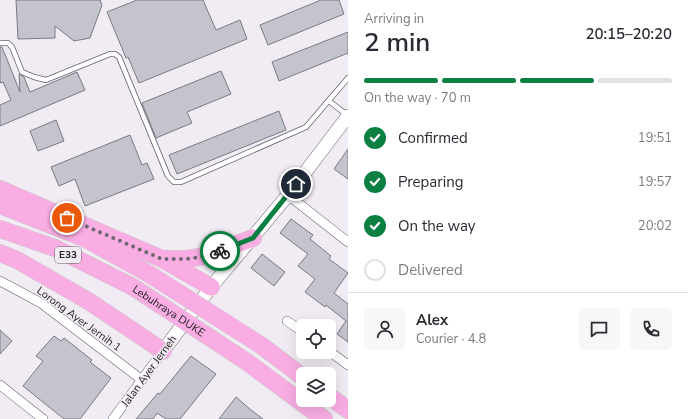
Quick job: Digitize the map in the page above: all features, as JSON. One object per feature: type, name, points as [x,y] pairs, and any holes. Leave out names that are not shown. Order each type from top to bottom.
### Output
[{"type":"highway","points":[[0,189],[162,259],[211,287]]},
{"type":"highway","name":"Lebuhraya DUKE","points":[[0,205],[84,238],[149,274],[262,346],[296,371]]},
{"type":"highway","name":"Lebuhraya DUKE","points":[[0,228],[54,248],[133,287],[247,362],[324,419]]},
{"type":"highway","points":[[162,259],[187,259],[205,256],[253,238]]},
{"type":"highway","points":[[0,253],[17,260],[90,302],[162,351]]},
{"type":"highway","points":[[336,401],[348,410]]},
{"type":"main road","name":"Jalan Ayer Jerneh","points":[[162,351],[211,287],[288,195],[348,116]]},
{"type":"street","points":[[288,195],[348,242]]},
{"type":"street","name":"Lorong Ayer Jernih 1","points":[[0,281],[41,303],[142,380]]},
{"type":"street","points":[[287,321],[296,327]]},
{"type":"street","name":"Jalan Ayer Jerneh","points":[[113,419],[162,351]]},
{"type":"street","points":[[336,357],[348,366]]},
{"type":"street","points":[[0,385],[43,419]]},
{"type":"lane","points":[[0,43],[8,43],[12,47],[22,72],[46,80],[110,54],[115,54],[119,57],[168,176],[174,182],[181,182],[306,127],[348,78]]},
{"type":"lane","points":[[329,101],[348,116]]},
{"type":"building","points":[[16,0],[100,0],[102,5],[90,38],[74,41],[55,26],[55,38],[18,39]]},
{"type":"building","points":[[137,0],[203,0],[216,30],[240,20],[247,39],[139,83],[128,57],[126,58],[107,12]]},
{"type":"building","points":[[321,0],[339,0],[344,14],[268,45],[260,25]]},
{"type":"building","points":[[348,32],[348,53],[279,81],[272,62]]},
{"type":"building","points":[[0,47],[2,47],[20,92],[19,74],[24,77],[30,92],[77,72],[85,90],[0,126],[0,105],[11,100],[3,82],[0,83]]},
{"type":"building","points":[[221,71],[231,94],[187,112],[192,123],[156,138],[142,103]]},
{"type":"building","points":[[279,111],[286,130],[177,174],[169,155]]},
{"type":"building","points":[[56,120],[64,141],[38,151],[30,131]]},
{"type":"building","points":[[130,135],[142,165],[147,163],[154,179],[85,206],[75,179],[59,186],[51,167]]},
{"type":"building","points":[[348,149],[348,179],[334,169]]},
{"type":"building","points":[[291,219],[313,235],[310,239],[331,256],[329,259],[348,273],[334,293],[348,304],[348,342],[337,334],[346,321],[326,305],[325,307],[305,292],[315,279],[298,266],[308,254],[280,233]]},
{"type":"building","points":[[262,254],[285,272],[274,286],[251,268]]},
{"type":"building","points":[[0,330],[12,341],[0,354]]},
{"type":"building","points":[[54,336],[61,341],[64,338],[92,360],[90,362],[111,378],[80,419],[64,419],[23,386],[43,361],[36,356]]},
{"type":"building","points":[[191,356],[216,374],[180,419],[166,419],[157,413],[153,419],[136,419],[158,393],[160,394]]},
{"type":"building","points":[[236,397],[251,410],[263,419],[219,419]]},
{"type":"way so far","points":[[67,218],[162,259],[187,259],[205,256],[220,251]]},
{"type":"route","points":[[220,251],[253,238],[296,184]]}]
